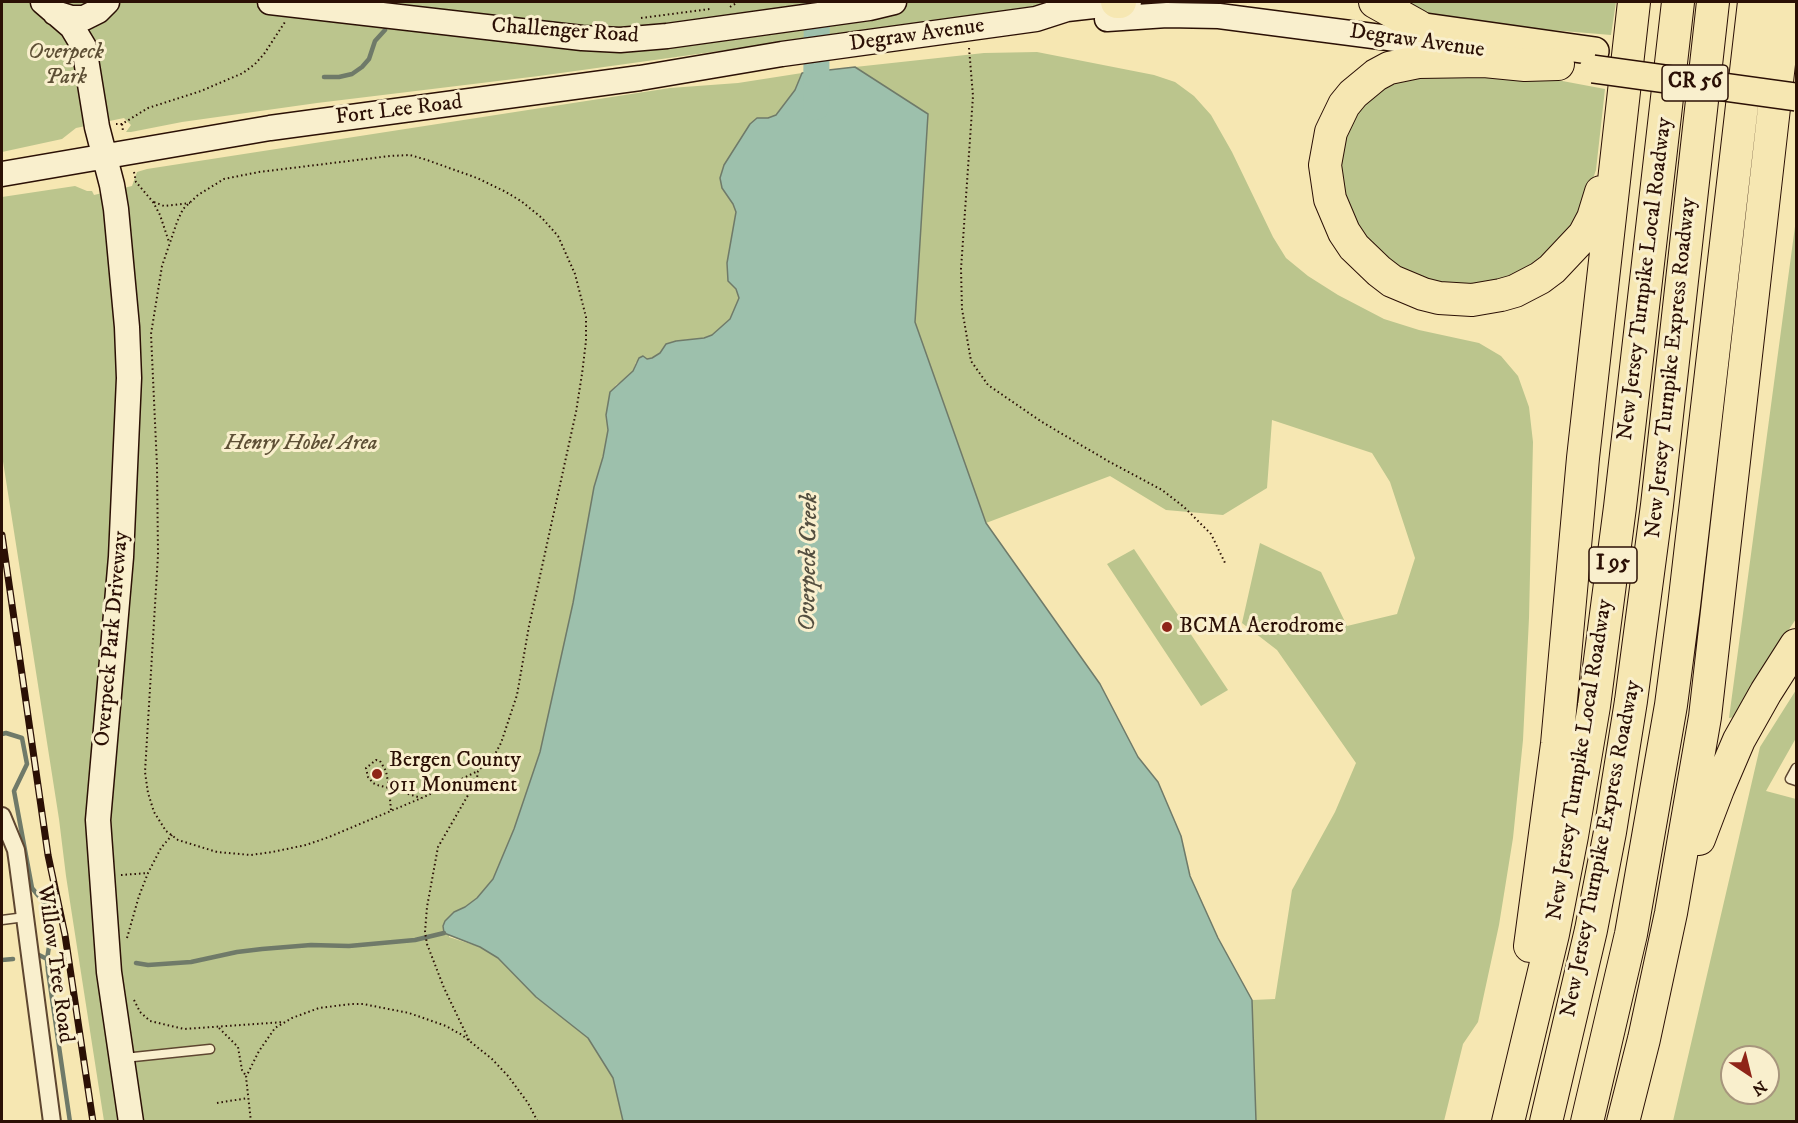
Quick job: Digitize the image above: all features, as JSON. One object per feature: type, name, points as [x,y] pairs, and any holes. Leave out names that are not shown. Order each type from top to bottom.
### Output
[{"type":"highway","points":[[1375,2],[1418,26]]},
{"type":"highway","points":[[1500,1122],[1504,1074],[1532,932],[1550,805],[1582,458],[1634,2]]},
{"type":"highway","name":"New Jersey Turnpike Local Roadway","points":[[1508,1122],[1553,934],[1594,706],[1678,2]]},
{"type":"highway","name":"New Jersey Turnpike Express Roadway","points":[[1546,1122],[1593,920],[1630,712],[1660,473],[1713,2]]},
{"type":"highway","name":"New Jersey Turnpike Express Roadway","points":[[1587,1122],[1631,934],[1671,705],[1686,595],[1754,2]]},
{"type":"highway","points":[[1623,1122],[1671,913],[1706,717],[1786,2]]},
{"type":"highway","points":[[1558,64],[1484,61],[1418,62],[1389,68],[1364,84],[1344,105],[1336,119],[1329,140],[1325,165],[1326,182],[1336,216],[1354,247],[1386,276],[1408,289],[1423,294],[1439,298],[1472,300],[1501,296],[1515,291],[1552,269],[1584,235],[1595,212],[1619,134]]},
{"type":"highway","points":[[1671,913],[1739,740],[1766,692],[1797,645]]},
{"type":"main road","name":"Challenger Road","points":[[279,3],[608,40],[667,36],[869,8],[894,2]]},
{"type":"main road","name":"Degraw Avenue","points":[[797,52],[1036,19],[1067,9],[1122,2]]},
{"type":"main road","name":"Degraw Avenue","points":[[1225,2],[1418,26],[1797,97]]},
{"type":"main road","points":[[49,7],[66,17],[77,18],[89,16],[106,3]]},
{"type":"main road","points":[[84,47],[92,26],[106,3]]},
{"type":"main road","points":[[49,7],[72,27],[84,47]]},
{"type":"main road","name":"Degraw Avenue","points":[[1036,19],[1069,23],[1142,16],[1219,16],[1478,50],[1558,64],[1594,60],[1797,78]]},
{"type":"main road","name":"Overpeck Park Driveway","points":[[84,47],[97,127],[112,185],[118,228],[129,378],[120,557],[98,820],[109,972],[130,1122]]},
{"type":"main road","name":"Fort Lee Road","points":[[2,174],[270,128],[550,91],[797,52]]},
{"type":"street","name":"Willow Tree Road","points":[[2,816],[16,850],[10,864],[26,917],[52,1122]]},
{"type":"lane","points":[[1797,768],[1790,779],[1797,781]]},
{"type":"lane","points":[[2,920],[26,917]]},
{"type":"lane","points":[[121,1058],[210,1049]]},
{"type":"path","points":[[736,8],[728,8],[738,2]]},
{"type":"path","points":[[123,131],[122,124],[148,108],[225,81],[255,64],[280,32],[287,13],[279,3]]},
{"type":"path","points":[[639,18],[715,9]]},
{"type":"path","points":[[966,29],[974,96],[961,269],[963,309],[971,362],[988,386],[1042,422],[1108,461],[1162,489],[1211,534],[1226,565]]},
{"type":"path","points":[[410,155],[469,175],[504,191],[542,218],[558,236],[575,274],[586,317],[582,374],[576,412],[529,626],[517,695],[506,733],[495,754],[478,771],[421,798],[306,845],[251,855],[218,852],[178,840],[166,831],[154,812],[145,772],[158,555],[157,466],[151,334],[162,266],[177,222],[183,209],[189,203],[209,187],[224,179],[243,174],[410,155]]},
{"type":"path","points":[[134,172],[136,182],[153,202],[160,215],[169,242]]},
{"type":"path","points":[[153,202],[164,206],[189,203]]},
{"type":"path","points":[[391,810],[389,788],[383,764],[376,760],[366,768],[368,777],[374,783],[389,788],[421,798]]},
{"type":"path","points":[[469,1040],[441,980],[427,944],[425,932],[427,907],[438,847],[474,784],[478,771]]},
{"type":"path","points":[[126,946],[139,896],[148,873],[161,848],[172,835]]},
{"type":"path","points":[[101,879],[148,873]]},
{"type":"path","points":[[132,994],[140,1012],[150,1021],[184,1029],[284,1022],[319,1008],[363,1004],[409,1012],[446,1026],[469,1040],[492,1059],[528,1103],[538,1122]]},
{"type":"path","points":[[246,1077],[267,1038],[284,1022]]},
{"type":"path","points":[[219,1028],[238,1047],[242,1070],[246,1077],[251,1122]]},
{"type":"path","points":[[217,1103],[248,1098]]},
{"type":"green space","name":"Overpeck Park","points":[[2,2],[1042,2],[1037,7],[539,76],[317,103],[182,122],[131,132],[126,132],[131,125],[124,118],[76,128],[62,139],[2,152]]},
{"type":"green space","points":[[1398,2],[1616,2],[1611,35],[1455,22],[1404,7]]},
{"type":"green space","points":[[1037,52],[1154,75],[1175,82],[1194,96],[1211,115],[1286,258],[1308,276],[1338,295],[1384,319],[1419,330],[1479,343],[1501,356],[1518,376],[1529,407],[1533,442],[1529,618],[1523,740],[1513,838],[1499,925],[1478,1022],[1463,1044],[1444,1121],[1256,1121],[1252,1000],[1275,999],[1292,890],[1335,812],[1356,763],[1277,650],[1242,623],[1260,543],[1321,572],[1347,626],[1397,614],[1415,558],[1390,482],[1372,453],[1272,420],[1267,488],[1223,515],[1166,510],[1110,476],[986,523],[915,322],[928,114],[855,67],[984,53]]},
{"type":"green space","name":"Henry Hobel Area","points":[[802,73],[795,90],[776,115],[757,118],[724,165],[720,178],[722,188],[736,212],[727,263],[728,281],[737,289],[739,298],[730,319],[712,335],[666,344],[660,353],[652,358],[636,362],[633,371],[616,385],[608,400],[608,430],[603,457],[594,487],[573,603],[540,752],[514,829],[493,879],[477,898],[454,912],[449,937],[480,947],[498,958],[536,997],[588,1038],[613,1078],[623,1121],[104,1121],[2,455],[2,197],[75,186],[92,191],[94,195],[132,186],[137,172],[147,169],[670,88],[738,83]]},
{"type":"green space","points":[[1402,74],[1541,77],[1605,89],[1596,170],[1577,225],[1533,268],[1467,291],[1409,278],[1365,243],[1344,204],[1335,164],[1353,107]]},
{"type":"green space","points":[[1796,219],[1796,619],[1777,647],[1745,715],[1729,718]]},
{"type":"green space","name":"BCMA Aerodrome","points":[[1134,549],[1228,690],[1201,706],[1107,564]]},
{"type":"green space","points":[[1796,690],[1796,738],[1766,791],[1796,799],[1796,1121],[1673,1121],[1760,747]]},
{"type":"water","points":[[855,67],[928,114],[915,322],[986,523],[1100,684],[1138,757],[1158,782],[1181,836],[1190,876],[1218,938],[1252,1000],[1256,1121],[623,1121],[613,1078],[588,1038],[536,997],[498,958],[480,947],[444,933],[445,921],[454,912],[477,898],[493,879],[514,829],[540,752],[573,603],[594,487],[603,457],[608,430],[606,415],[610,392],[633,371],[639,358],[643,356],[647,359],[652,358],[660,353],[666,344],[712,335],[730,319],[739,298],[736,289],[728,281],[727,263],[736,212],[722,188],[720,178],[724,165],[750,124],[757,118],[776,115],[795,90],[802,73]]},
{"type":"waterway","name":"Overpeck Creek","points":[[816,107],[817,2]]},
{"type":"waterway","points":[[324,77],[352,74],[362,67],[369,59],[375,41],[385,30]]},
{"type":"waterway","points":[[2,734],[22,738],[27,764],[14,791],[32,888],[53,918],[47,960],[70,1122]]},
{"type":"waterway","points":[[136,963],[148,965],[191,962],[262,949],[311,945],[349,946],[415,940],[444,933]]},
{"type":"waterway","points":[[39,955],[53,962]]},
{"type":"waterway","points":[[2,960],[13,959]]},
{"type":"railway","points":[[2,535],[48,855],[65,935],[93,1122]]},
{"type":"place","name":"BCMA Aerodrome","points":[[1167,627]]},
{"type":"place","name":"Bergen County 911 Monument","points":[[377,774]]}]
